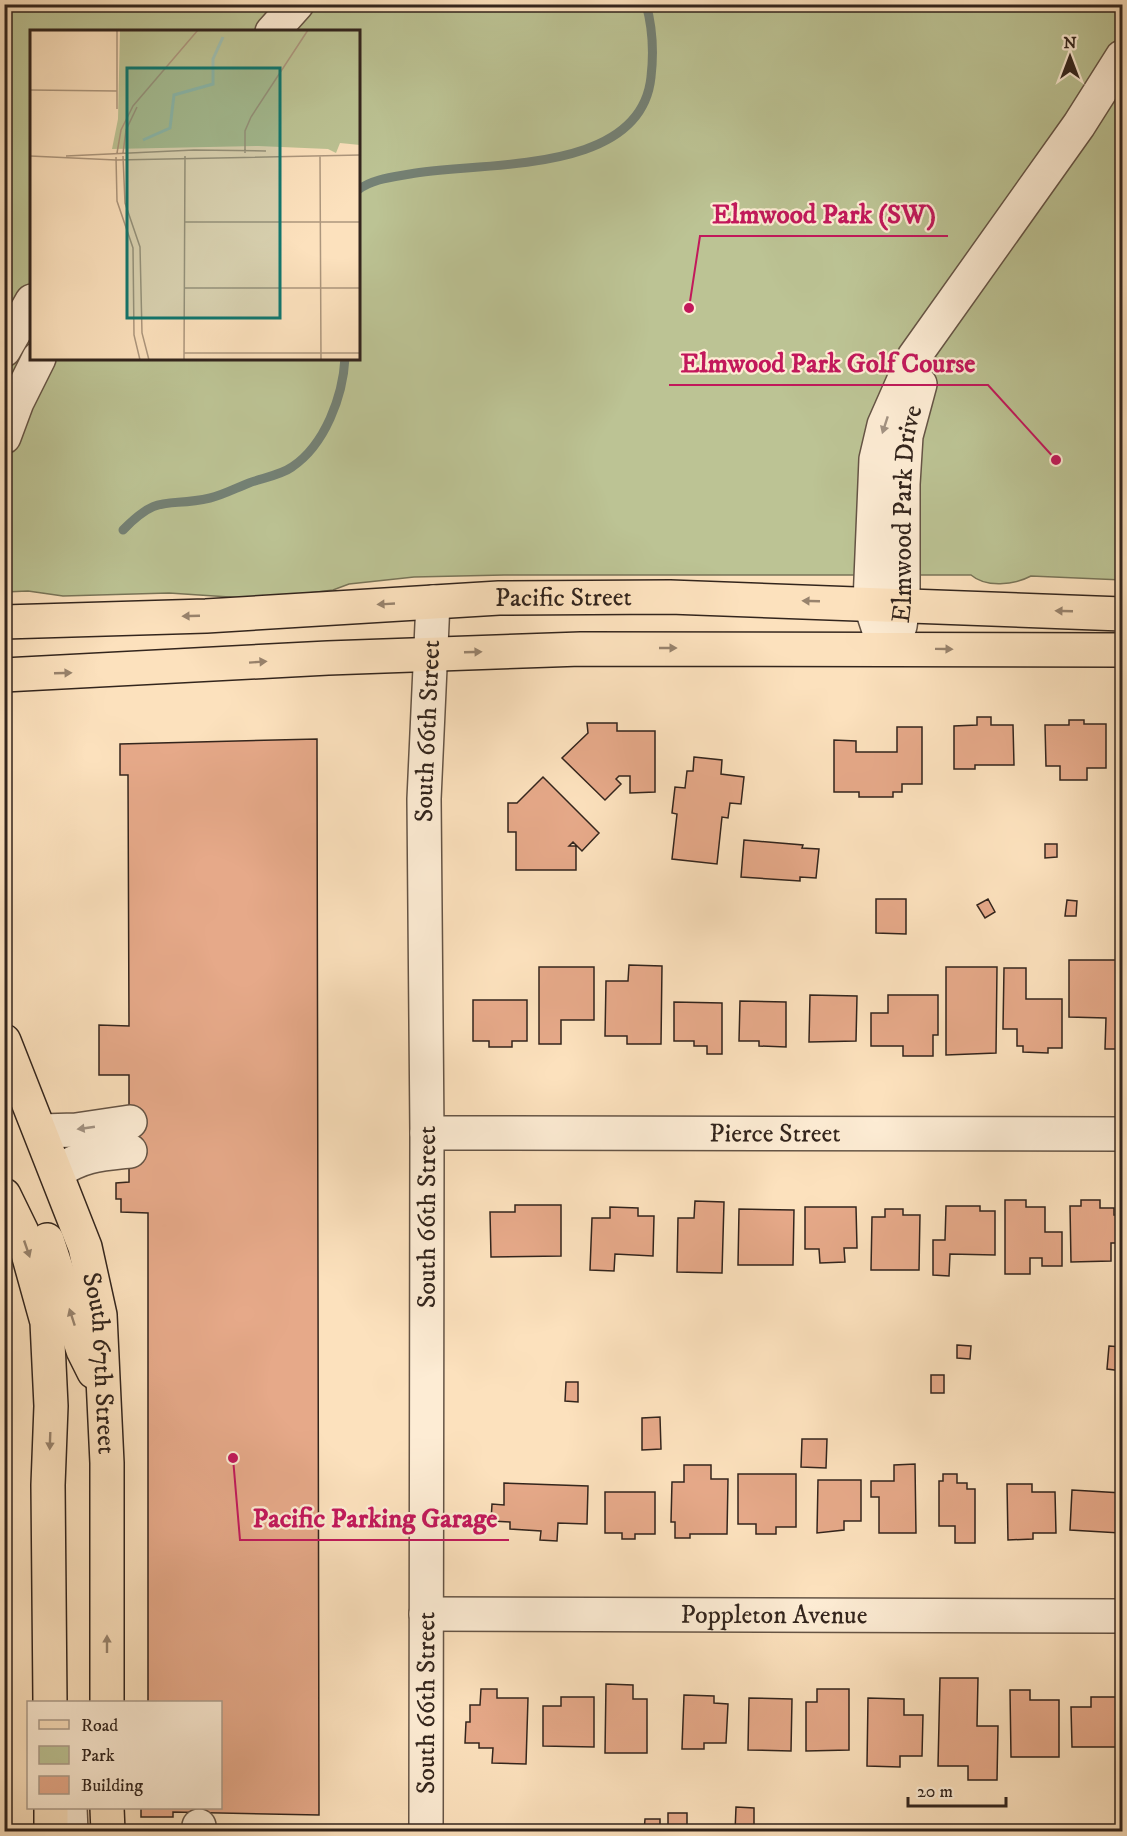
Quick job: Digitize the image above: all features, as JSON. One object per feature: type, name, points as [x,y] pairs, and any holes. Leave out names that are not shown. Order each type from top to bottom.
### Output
[{"type":"main road","name":"Pacific Street","points":[[4,622],[206,616],[433,602],[670,597],[1122,614]]},
{"type":"main road","name":"Pacific Street","points":[[4,675],[580,649],[1122,650]]},
{"type":"main road","name":"South 67th Street","points":[[4,1041],[58,1172],[91,1268],[100,1315],[107,1463],[107,1701]]},
{"type":"main road","points":[[4,1182],[31,1202],[50,1246],[83,1350],[103,1389]]},
{"type":"main road","name":"South 67th Street","points":[[4,1195],[25,1242],[48,1322],[51,1406],[48,1485],[50,1701]]},
{"type":"main road","points":[[51,1809],[51,1832]]},
{"type":"main road","points":[[107,1809],[108,1832]]},
{"type":"street","points":[[274,30],[297,4]]},
{"type":"street","name":"Elmwood Park Drive","points":[[885,649],[870,603],[876,459],[884,425],[914,357],[1079,125],[1122,57]]},
{"type":"street","name":"Elmwood Park Drive","points":[[885,649],[900,627],[903,604],[903,484],[906,436],[922,380],[953,302]]},
{"type":"street","points":[[4,350],[30,304]]},
{"type":"street","points":[[4,437],[17,402],[38,360]]},
{"type":"street","name":"South 66th Street","points":[[426,1832],[427,1133],[424,799],[433,602]]},
{"type":"street","points":[[40,1131],[76,1130],[130,1137],[72,1162],[58,1172]]},
{"type":"street","name":"Pierce Street","points":[[427,1133],[1122,1134]]},
{"type":"street","points":[[50,1603],[64,1656],[66,1701]]},
{"type":"street","name":"Poppleton Avenue","points":[[426,1614],[1122,1616]]},
{"type":"street","points":[[70,1809],[71,1832]]},
{"type":"green space","points":[[4,5],[1122,5],[1122,580],[1031,576],[1000,584],[984,582],[971,575],[504,575],[414,577],[349,584],[333,590],[261,599],[169,593],[63,596],[28,591],[5,592]]},
{"type":"building","points":[[977,717],[991,717],[991,725],[1013,725],[1014,765],[975,765],[975,769],[954,769],[954,726],[977,725]]},
{"type":"building","points":[[1069,720],[1084,720],[1084,724],[1106,724],[1106,768],[1087,768],[1087,780],[1060,780],[1060,766],[1046,766],[1045,725],[1069,725]]},
{"type":"building","points":[[587,723],[617,723],[617,731],[655,731],[655,792],[630,793],[630,776],[619,776],[616,779],[621,784],[605,800],[562,758],[588,733]]},
{"type":"building","points":[[897,727],[922,727],[922,784],[902,784],[902,792],[893,792],[893,797],[859,797],[859,792],[834,792],[834,740],[856,741],[856,752],[897,752]]},
{"type":"building","points":[[317,739],[319,1815],[173,1812],[173,1817],[141,1817],[141,1809],[222,1809],[222,1701],[148,1701],[148,1213],[121,1212],[121,1199],[116,1199],[116,1183],[129,1182],[129,1075],[99,1075],[99,1025],[129,1026],[128,775],[120,775],[120,744]]},
{"type":"building","points":[[694,757],[722,760],[721,774],[744,777],[741,804],[730,803],[728,818],[722,817],[717,864],[672,859],[677,814],[672,813],[675,787],[685,788],[687,771],[693,771]]},
{"type":"building","points":[[543,777],[599,833],[582,851],[573,842],[569,846],[576,846],[576,870],[516,870],[516,832],[508,832],[508,803],[517,803]]},
{"type":"building","points":[[744,840],[803,845],[802,848],[819,849],[816,878],[800,877],[800,881],[741,877]]},
{"type":"building","points":[[1045,844],[1057,844],[1057,857],[1045,858]]},
{"type":"building","points":[[876,899],[906,899],[906,934],[876,933]]},
{"type":"building","points":[[988,899],[995,912],[985,918],[977,905]]},
{"type":"building","points":[[1067,900],[1077,901],[1076,916],[1065,916]]},
{"type":"building","points":[[1069,960],[1118,960],[1118,970],[1122,970],[1122,1049],[1105,1049],[1106,1018],[1069,1017]]},
{"type":"building","points":[[629,965],[662,966],[661,1044],[627,1044],[627,1036],[605,1036],[606,981],[628,981]]},
{"type":"building","points":[[539,967],[594,967],[594,1020],[561,1020],[561,1044],[539,1044]]},
{"type":"building","points":[[946,967],[997,967],[996,1053],[946,1055]]},
{"type":"building","points":[[1004,968],[1026,968],[1026,999],[1062,999],[1062,1048],[1048,1048],[1048,1053],[1023,1052],[1023,1046],[1017,1046],[1017,1029],[1003,1029]]},
{"type":"building","points":[[810,995],[857,996],[856,1041],[809,1042]]},
{"type":"building","points":[[888,995],[938,995],[938,1035],[933,1035],[933,1056],[903,1056],[903,1046],[871,1046],[871,1013],[888,1013]]},
{"type":"building","points":[[473,1000],[527,1000],[527,1041],[512,1041],[512,1047],[489,1047],[489,1041],[473,1041]]},
{"type":"building","points":[[740,1001],[786,1002],[786,1047],[759,1046],[759,1041],[739,1041]]},
{"type":"building","points":[[674,1002],[722,1003],[722,1054],[707,1054],[707,1046],[694,1046],[694,1041],[674,1041]]},
{"type":"building","points":[[1005,1200],[1026,1200],[1026,1207],[1045,1207],[1045,1232],[1062,1232],[1062,1266],[1042,1266],[1042,1258],[1030,1258],[1030,1274],[1005,1274]]},
{"type":"building","points":[[1081,1200],[1100,1200],[1100,1208],[1114,1208],[1114,1215],[1122,1215],[1122,1243],[1111,1243],[1111,1261],[1071,1262],[1070,1206],[1081,1206]]},
{"type":"building","points":[[695,1201],[724,1202],[722,1273],[677,1272],[678,1218],[694,1218]]},
{"type":"building","points":[[515,1205],[561,1205],[561,1256],[491,1257],[490,1212],[515,1212]]},
{"type":"building","points":[[946,1206],[980,1206],[980,1211],[995,1211],[995,1255],[950,1254],[949,1276],[933,1275],[933,1240],[945,1240]]},
{"type":"building","points":[[610,1207],[638,1208],[638,1216],[654,1216],[653,1256],[615,1254],[614,1271],[590,1270],[592,1218],[610,1218]]},
{"type":"building","points":[[805,1207],[856,1207],[857,1248],[844,1248],[845,1262],[820,1263],[819,1249],[805,1249]]},
{"type":"building","points":[[739,1209],[794,1210],[793,1265],[738,1265]]},
{"type":"building","points":[[885,1209],[903,1209],[903,1215],[920,1215],[919,1270],[871,1270],[872,1217],[885,1217]]},
{"type":"building","points":[[957,1345],[971,1346],[970,1359],[957,1358]]},
{"type":"building","points":[[1109,1346],[1122,1347],[1122,1371],[1107,1369]]},
{"type":"building","points":[[931,1375],[944,1375],[944,1393],[931,1393]]},
{"type":"building","points":[[566,1382],[578,1382],[578,1402],[565,1401]]},
{"type":"building","points":[[660,1417],[661,1449],[642,1450],[642,1418]]},
{"type":"building","points":[[802,1439],[827,1439],[826,1468],[801,1467]]},
{"type":"building","points":[[915,1464],[916,1533],[879,1533],[879,1497],[871,1497],[871,1481],[894,1481],[894,1465]]},
{"type":"building","points":[[684,1465],[711,1465],[711,1479],[728,1479],[727,1534],[690,1534],[690,1538],[675,1538],[675,1522],[671,1522],[672,1482],[684,1482]]},
{"type":"building","points":[[738,1474],[796,1474],[796,1527],[776,1527],[776,1534],[756,1534],[756,1524],[738,1524]]},
{"type":"building","points":[[943,1474],[957,1474],[957,1483],[967,1483],[967,1489],[975,1489],[975,1543],[955,1543],[955,1526],[939,1526],[939,1481],[943,1481]]},
{"type":"building","points":[[818,1480],[861,1480],[861,1521],[844,1521],[844,1530],[817,1533]]},
{"type":"building","points":[[504,1483],[588,1486],[587,1524],[558,1523],[557,1541],[540,1540],[541,1531],[510,1529],[510,1522],[491,1521],[492,1504],[504,1505]]},
{"type":"building","points":[[1007,1484],[1032,1484],[1032,1492],[1055,1492],[1056,1533],[1033,1533],[1033,1539],[1008,1540]]},
{"type":"building","points":[[1072,1490],[1122,1493],[1120,1533],[1070,1530]]},
{"type":"building","points":[[605,1492],[655,1492],[655,1534],[635,1534],[635,1539],[622,1539],[622,1533],[605,1533]]},
{"type":"building","points":[[940,1678],[978,1678],[977,1726],[998,1726],[997,1780],[968,1780],[968,1766],[938,1766]]},
{"type":"building","points":[[606,1684],[633,1685],[633,1699],[647,1699],[647,1753],[605,1753]]},
{"type":"building","points":[[481,1689],[497,1689],[497,1698],[528,1698],[526,1764],[492,1763],[493,1748],[479,1748],[479,1743],[465,1743],[466,1722],[470,1722],[470,1705],[480,1705]]},
{"type":"building","points":[[817,1689],[849,1689],[849,1750],[806,1751],[806,1702],[817,1702]]},
{"type":"building","points":[[1010,1690],[1030,1690],[1030,1700],[1059,1700],[1059,1757],[1011,1757]]},
{"type":"building","points":[[684,1695],[714,1696],[714,1703],[728,1704],[726,1743],[704,1743],[704,1749],[682,1749]]},
{"type":"building","points":[[561,1697],[594,1697],[594,1747],[543,1746],[543,1706],[561,1706]]},
{"type":"building","points":[[1091,1697],[1119,1697],[1120,1747],[1072,1747],[1071,1707],[1091,1707]]},
{"type":"building","points":[[749,1698],[792,1699],[791,1751],[748,1750]]},
{"type":"building","points":[[868,1698],[904,1699],[904,1715],[923,1715],[922,1756],[900,1756],[900,1767],[867,1766]]},
{"type":"building","points":[[736,1807],[754,1808],[754,1832],[735,1832]]},
{"type":"building","points":[[668,1813],[687,1813],[687,1832],[668,1832]]},
{"type":"building","points":[[645,1819],[660,1819],[660,1832],[644,1832]]},
{"type":"waterway","points":[[360,189],[390,177],[554,158],[589,148],[619,132],[641,109],[651,77],[652,40],[646,4]]},
{"type":"waterway","points":[[123,530],[146,510],[155,506],[215,497],[282,472],[304,458],[323,433],[330,418],[341,388],[345,360]]},
{"type":"place","name":"Elmwood Park (SW)","points":[[689,308]]},
{"type":"place","name":"Elmwood Park Golf Course","points":[[1056,460]]},
{"type":"place","name":"Pacific Parking Garage","points":[[233,1458]]}]
